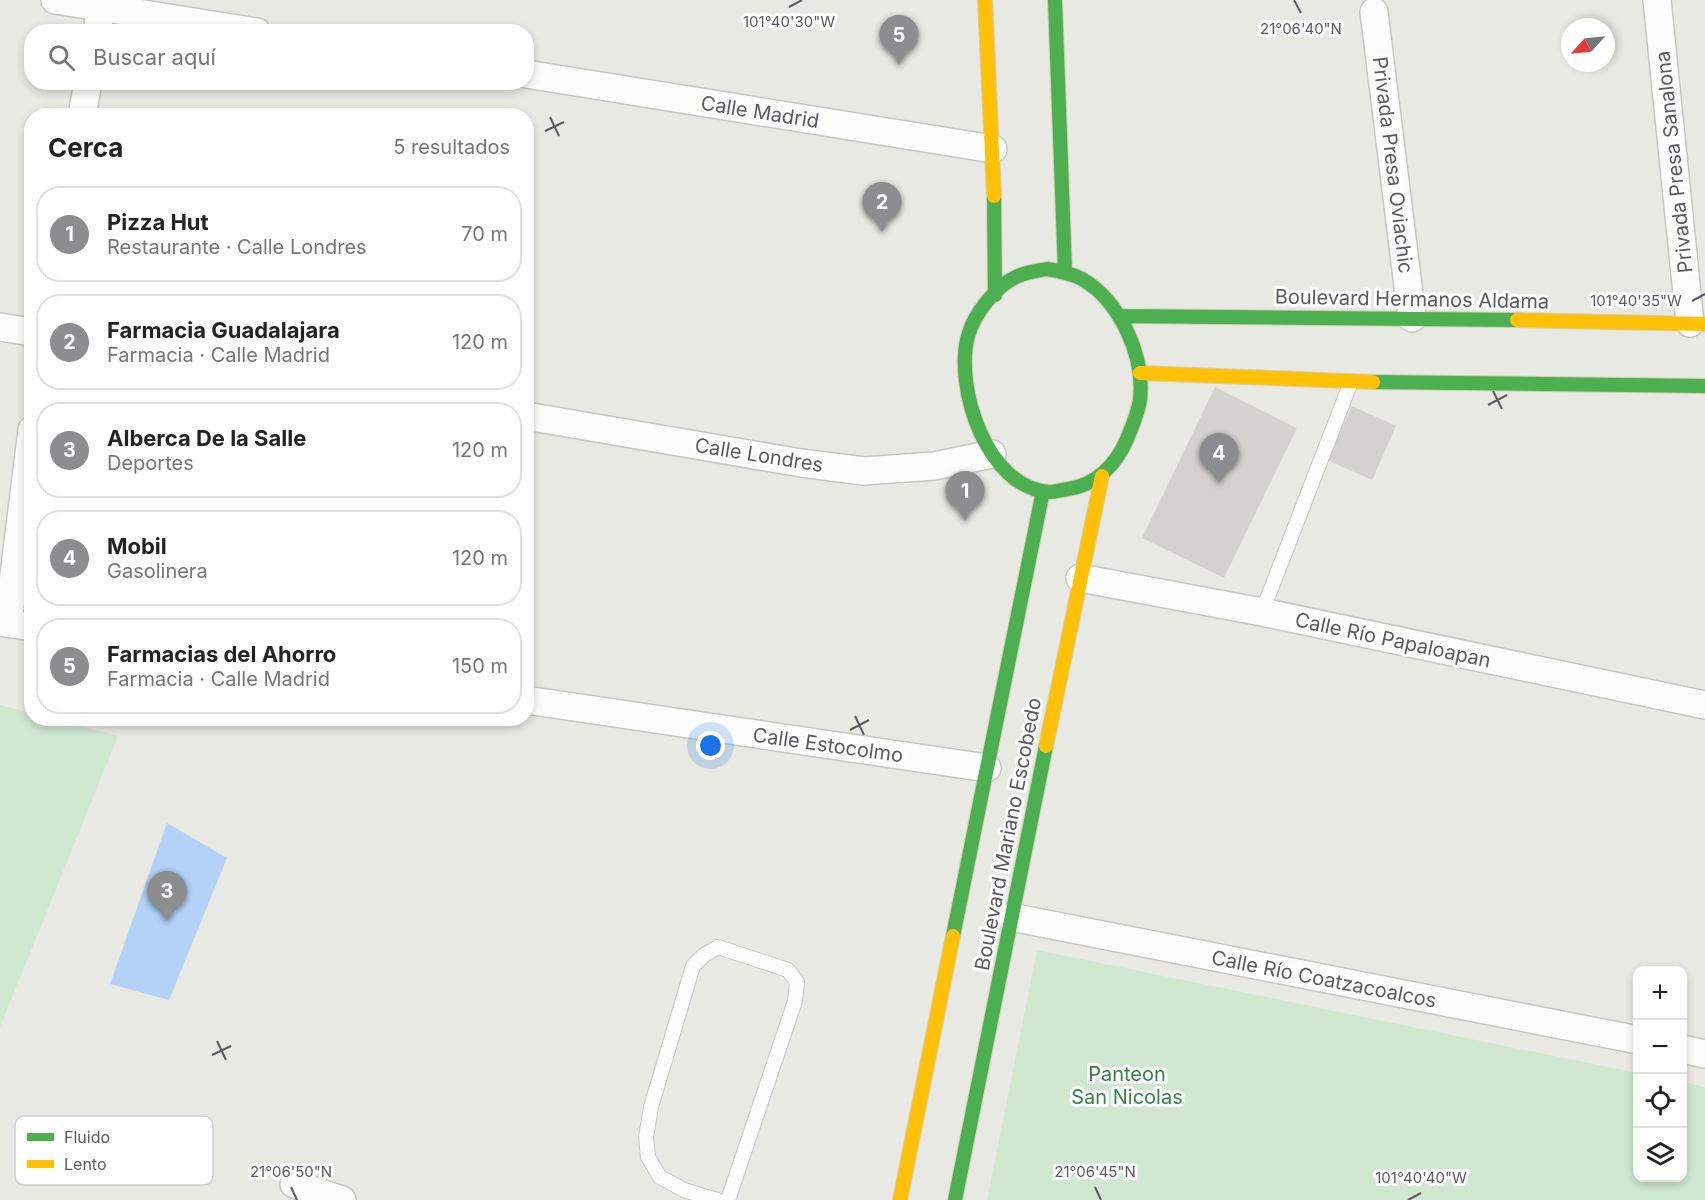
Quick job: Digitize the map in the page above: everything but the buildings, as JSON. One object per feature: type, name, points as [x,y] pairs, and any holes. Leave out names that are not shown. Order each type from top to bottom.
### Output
[{"type":"main road","points":[[985,0],[993,149],[995,295]]},
{"type":"main road","points":[[1055,0],[1065,272]]},
{"type":"main road","points":[[1047,269],[1065,272],[1097,289],[1119,316],[1133,348],[1140,373],[1140,401],[1133,423],[1116,460],[1102,476],[1067,492],[1043,491],[1023,486],[1006,474],[992,454],[976,426],[968,397],[964,363],[968,336],[980,312],[995,295],[1013,279],[1030,272],[1047,269]]},
{"type":"main road","name":"Boulevard Hermanos Aldama","points":[[1119,316],[1698,323]]},
{"type":"main road","points":[[1140,373],[1351,382],[1705,386]]},
{"type":"main road","name":"Boulevard Mariano Escobedo","points":[[955,1200],[1102,476]]},
{"type":"main road","name":"Boulevard Mariano Escobedo","points":[[900,1200],[1043,491]]},
{"type":"street","points":[[56,0],[100,13],[191,24]]},
{"type":"street","name":"Privada Presa Sanalona","points":[[1657,0],[1698,323]]},
{"type":"street","name":"Privada Presa Oviachic","points":[[1374,12],[1412,318]]},
{"type":"street","name":"Calle Madrid","points":[[534,75],[993,149]]},
{"type":"street","points":[[83,108],[87,90]]},
{"type":"street","points":[[0,327],[24,331]]},
{"type":"street","name":"Calle Londres","points":[[534,417],[801,463],[864,471],[934,466],[992,454]]},
{"type":"street","points":[[13,624],[24,512]]},
{"type":"street","name":"Calle Río Papaloapan","points":[[1080,578],[1262,612],[1705,705]]},
{"type":"street","name":"Calle Estocolmo","points":[[534,701],[987,768]]},
{"type":"street","name":"Calle Río Coatzacoalcos","points":[[1011,917],[1633,1039]]},
{"type":"street","points":[[1687,1050],[1705,1054]]},
{"type":"street","points":[[294,1184],[342,1200]]},
{"type":"lane","points":[[1262,612],[1351,382]]},
{"type":"lane","points":[[717,1200],[684,1190],[660,1177],[648,1157],[646,1137],[651,1107],[693,966],[704,955],[718,947],[788,970],[797,982],[795,1001],[728,1200]]},
{"type":"green space","points":[[0,705],[24,711],[24,726],[79,726],[118,736],[0,1027]]},
{"type":"green space","name":"Panteon San Nicolas","points":[[1037,950],[1633,1072],[1633,1182],[1687,1182],[1687,1083],[1705,1087],[1705,1200],[987,1200]]},
{"type":"water","points":[[167,823],[227,858],[169,1000],[110,984]]},
{"type":"traffic: fast","points":[[1055,0],[1065,272]]},
{"type":"traffic: fast","points":[[994,196],[995,295]]},
{"type":"traffic: fast","points":[[1047,269],[1082,279],[1108,301],[1127,331],[1134,348],[1141,383],[1135,420],[1127,439],[1111,465],[1096,478],[1078,487],[1050,492],[1028,487],[1009,474],[993,455],[980,432],[971,407],[966,381],[965,357],[968,336],[975,319],[994,294],[1016,277],[1047,269]]},
{"type":"traffic: fast","points":[[1119,316],[1517,320]]},
{"type":"traffic: fast","points":[[1373,382],[1705,386]]},
{"type":"traffic: fast","points":[[953,936],[1043,491]]},
{"type":"traffic: fast","points":[[955,1200],[1046,746]]},
{"type":"traffic: slow","points":[[985,0],[994,196]]},
{"type":"traffic: slow","points":[[1517,320],[1705,324]]},
{"type":"traffic: slow","points":[[1140,373],[1373,382]]},
{"type":"traffic: slow","points":[[1046,746],[1102,476]]},
{"type":"traffic: slow","points":[[900,1200],[953,936]]},
{"type":"place","name":"Farmacias del Ahorro","points":[[899,65]]},
{"type":"place","name":"Farmacia Guadalajara","points":[[882,232]]},
{"type":"place","name":"Mobil","points":[[1219,483]]},
{"type":"place","name":"Pizza Hut","points":[[965,521]]},
{"type":"place","name":"Alberca De la Salle","points":[[167,921]]}]
